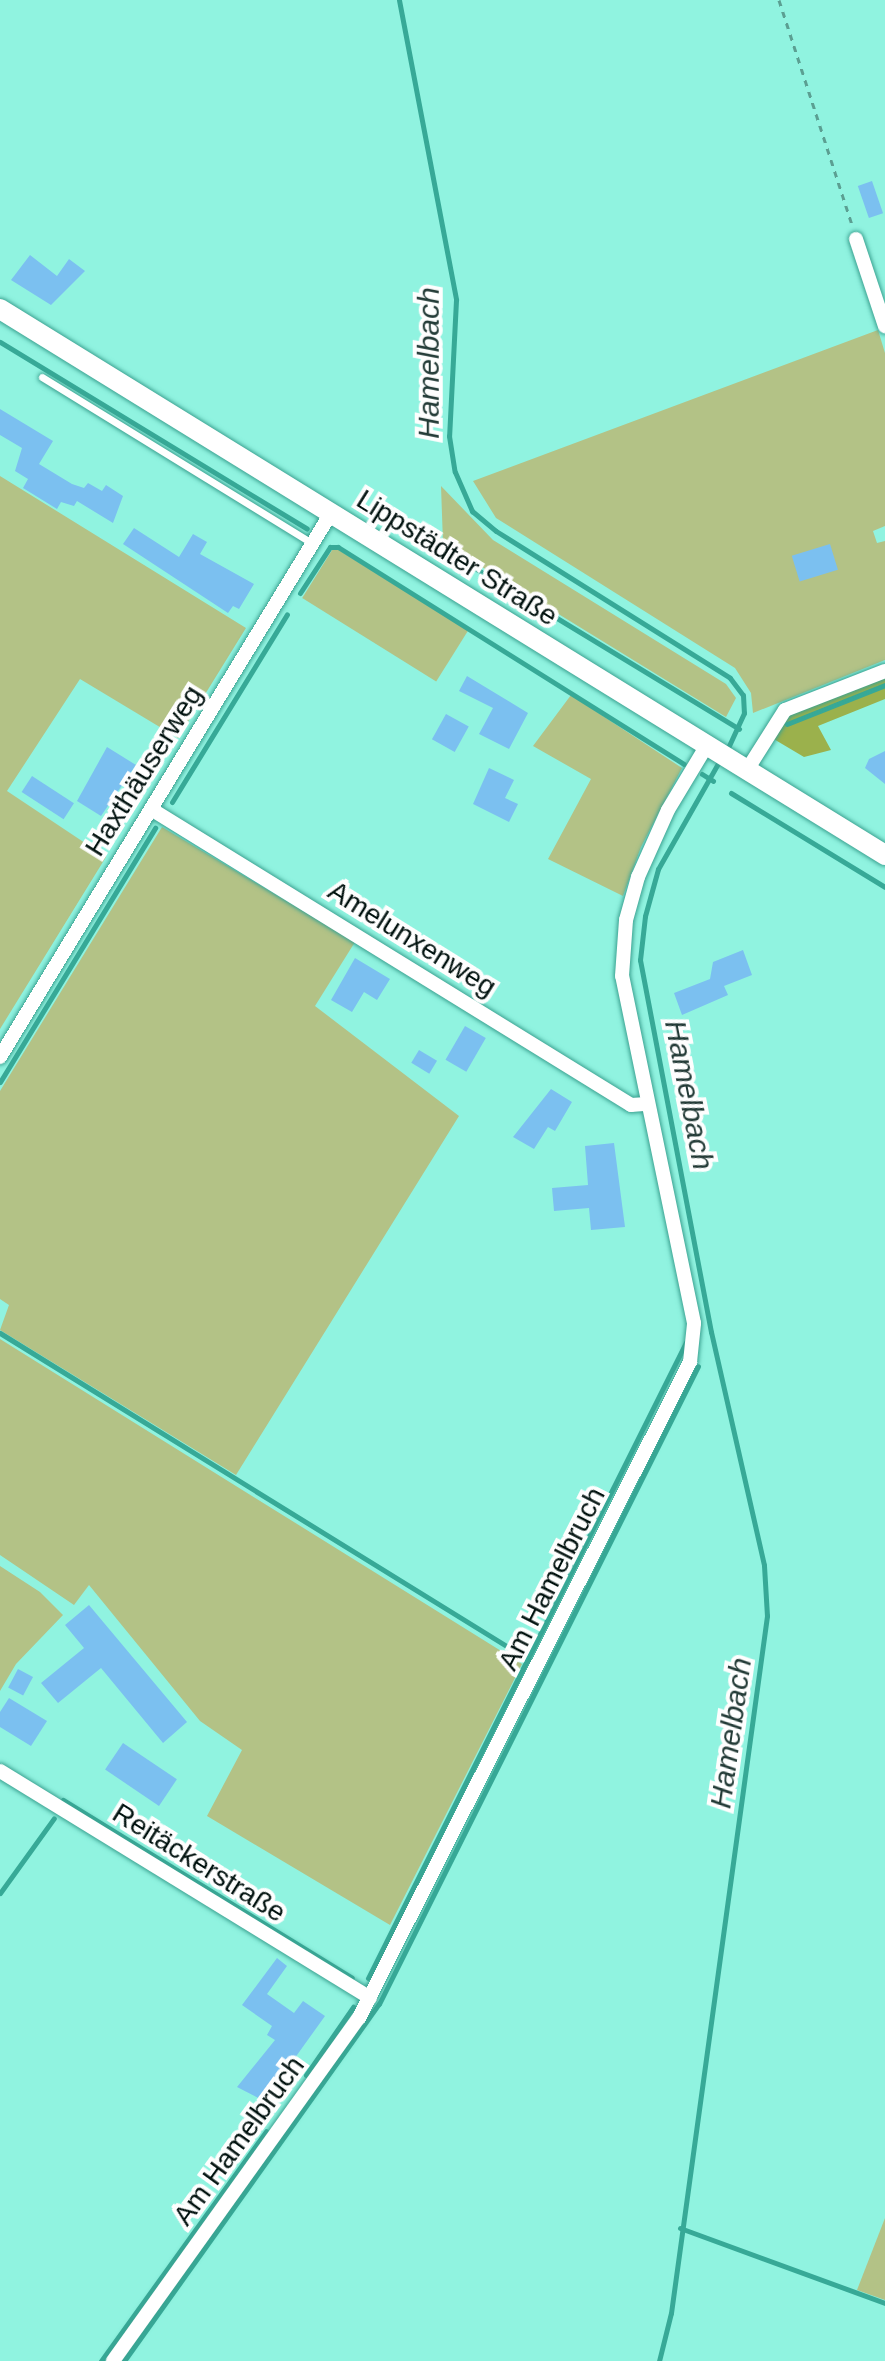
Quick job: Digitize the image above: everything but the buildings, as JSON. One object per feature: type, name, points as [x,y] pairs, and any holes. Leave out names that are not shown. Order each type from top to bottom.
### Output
[{"type":"street","points":[[856,239],[885,326]]},
{"type":"street","name":"Lippstädter Straße","points":[[0,309],[885,855]]},
{"type":"street","name":"Haxthäuserweg","points":[[0,1057],[331,513]]},
{"type":"street","points":[[741,766],[785,710],[885,671]]},
{"type":"street","name":"Am Hamelbruch","points":[[113,2361],[370,1998],[690,1362],[694,1323],[622,976],[626,920],[648,850],[708,746]]},
{"type":"street","name":"Amelunxenweg","points":[[151,809],[631,1105],[647,1104]]},
{"type":"street","name":"Reitäckerstraße","points":[[0,1771],[370,1998]]},
{"type":"lane","points":[[42,377],[314,544]]},
{"type":"path","points":[[779,0],[856,239]]},
{"type":"green space","points":[[878,330],[885,353],[885,526],[873,531],[877,543],[885,541],[885,660],[753,713],[751,693],[735,668],[496,518],[473,481]]},
{"type":"green space","points":[[0,476],[246,628],[178,738],[80,679],[7,791],[106,857],[0,1029]]},
{"type":"green space","points":[[441,486],[493,540],[726,684],[736,698],[726,717],[443,543]]},
{"type":"green space","points":[[334,547],[468,631],[436,682],[302,598]]},
{"type":"green space","points":[[885,678],[885,699],[818,726],[831,750],[804,757],[772,738],[791,713]]},
{"type":"green space","points":[[571,695],[682,768],[641,847],[623,896],[548,859],[591,779],[533,746]]},
{"type":"green space","points":[[162,827],[355,942],[315,1006],[459,1116],[236,1475],[0,1330],[9,1305],[0,1299],[0,1091]]},
{"type":"green space","points":[[0,1339],[522,1664],[390,1925],[207,1816],[242,1750],[200,1721],[89,1585],[74,1605],[0,1555]]},
{"type":"green space","points":[[0,1566],[40,1592],[63,1615],[16,1664],[0,1691]]},
{"type":"green space","points":[[885,2218],[885,2300],[857,2290]]},
{"type":"waterway","name":"Hamelbach","points":[[399,0],[456,300],[449,436],[455,472],[472,511],[496,531],[730,678],[743,695],[744,713],[727,750]]},
{"type":"waterway","points":[[0,342],[307,529]]},
{"type":"waterway","points":[[399,522],[739,729]]},
{"type":"waterway","points":[[300,593],[330,547],[338,547],[684,764]]},
{"type":"waterway","points":[[172,802],[287,614]]},
{"type":"waterway","points":[[787,724],[885,685]]},
{"type":"waterway","name":"Hamelbach","points":[[659,2361],[671,2313],[767,1616],[764,1565],[711,1332],[640,960],[645,916],[658,869],[721,758]]},
{"type":"waterway","name":"Hamelbach","points":[[702,774],[713,781]]},
{"type":"waterway","points":[[731,793],[885,887]]},
{"type":"waterway","points":[[0,1082],[155,828]]},
{"type":"waterway","points":[[0,1333],[529,1660]]},
{"type":"waterway","points":[[368,1978],[686,1342]]},
{"type":"waterway","points":[[124,2361],[379,2004],[698,1366]]},
{"type":"waterway","points":[[63,1800],[352,1978]]},
{"type":"waterway","points":[[0,1893],[54,1818]]},
{"type":"waterway","points":[[306,2075],[353,2007]]},
{"type":"waterway","points":[[101,2361],[266,2131]]},
{"type":"waterway","points":[[680,2228],[885,2303]]}]
